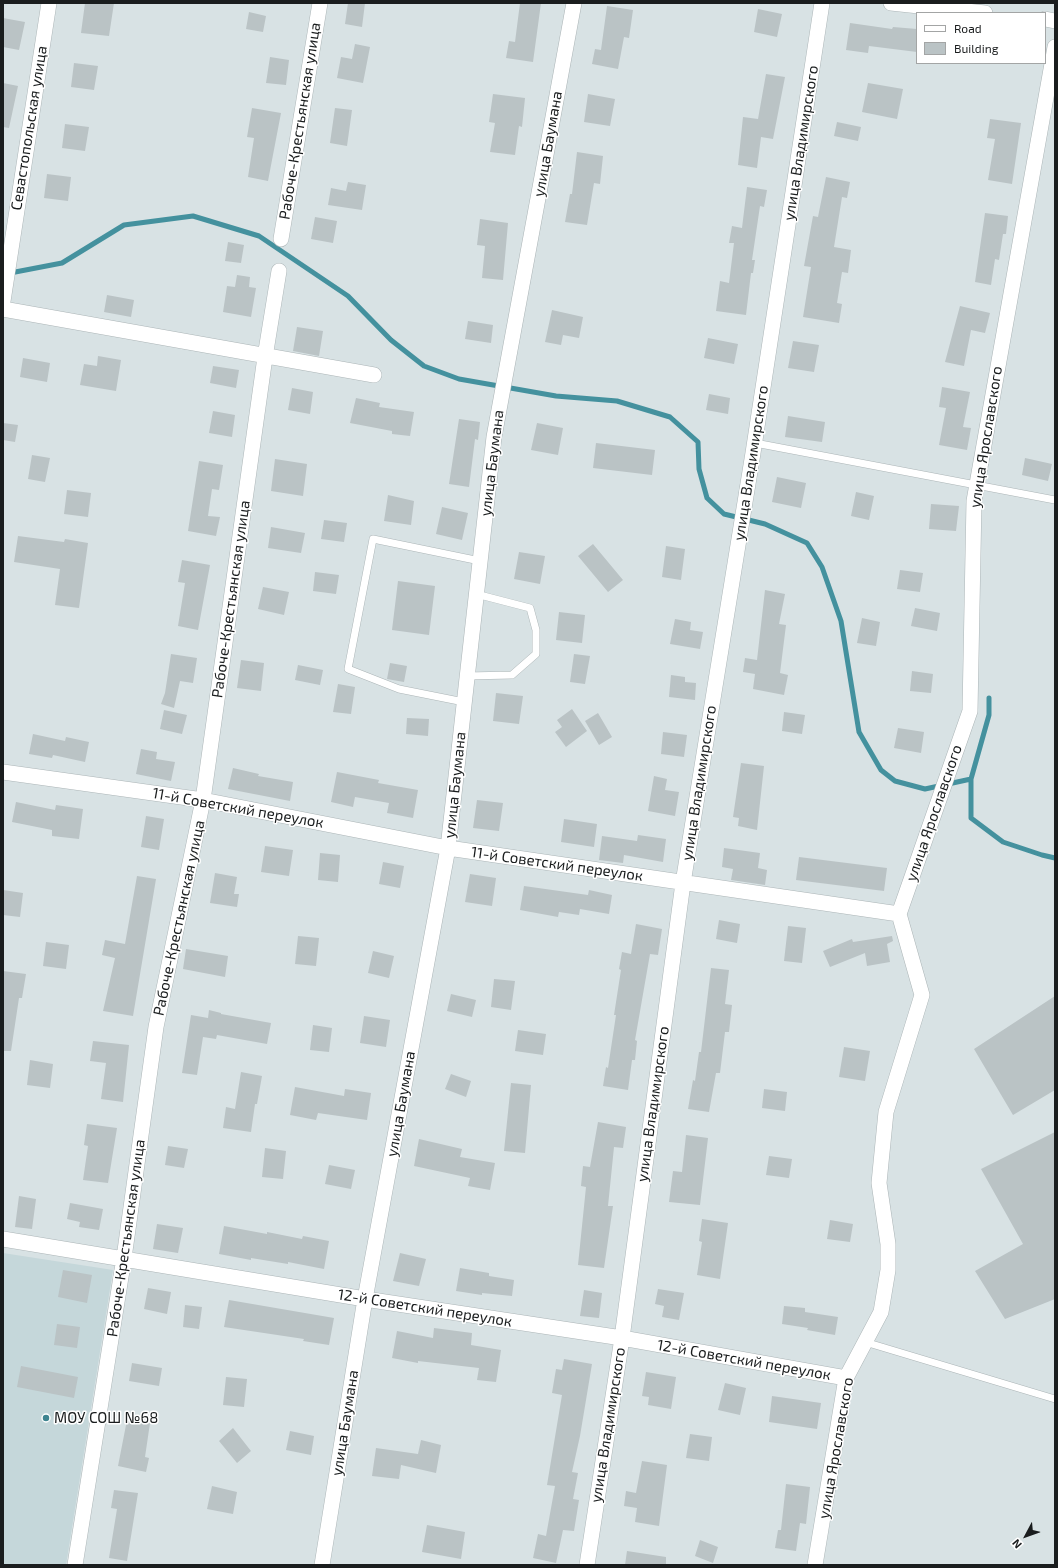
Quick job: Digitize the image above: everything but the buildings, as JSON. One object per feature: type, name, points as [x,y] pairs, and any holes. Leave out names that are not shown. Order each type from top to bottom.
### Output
[{"type":"street","name":"Севастопольская улица","points":[[3,301],[49,3]]},
{"type":"street","name":"Рабоче-Крестьянская улица","points":[[280,239],[320,3]]},
{"type":"street","name":"улица Баумана","points":[[322,1565],[365,1299],[448,848],[494,437],[574,3]]},
{"type":"street","name":"улица Владимирского","points":[[587,1565],[622,1338],[683,883],[755,443],[822,3]]},
{"type":"street","points":[[891,3],[975,12]]},
{"type":"street","name":"улица Ярославского","points":[[815,1565],[846,1378],[881,1312],[888,1270],[888,1244],[879,1182],[886,1112],[922,995],[899,914],[970,711],[974,501],[1055,48]]},
{"type":"street","name":"Рабоче-Крестьянская улица","points":[[75,1565],[124,1258],[156,1027],[203,800],[265,357],[279,271]]},
{"type":"street","points":[[3,309],[265,357],[374,375]]},
{"type":"street","name":"11-й Советский переулок","points":[[3,772],[203,800],[448,848],[899,914]]},
{"type":"street","name":"12-й Советский переулок","points":[[3,1239],[365,1299],[622,1338],[846,1378]]},
{"type":"lane","points":[[755,443],[1055,500]]},
{"type":"lane","points":[[464,702],[399,689],[348,669],[373,539],[480,561]]},
{"type":"lane","points":[[467,676],[512,675],[536,654],[536,630],[530,608],[476,594]]},
{"type":"lane","points":[[865,1342],[1055,1399]]},
{"type":"shaded area","name":"МОУ СОШ №68","points":[[3,1253],[113,1270],[66,1565],[3,1565]]},
{"type":"waterway","points":[[10,273],[62,263],[124,225],[193,216],[259,236],[348,296],[391,340],[424,366],[459,379],[556,396],[617,401],[670,417],[698,442],[699,469],[707,498],[724,514],[765,524],[807,543],[822,567],[841,621],[859,732],[881,770],[895,781],[925,789],[971,779]]},
{"type":"waterway","points":[[989,698],[989,715],[971,779],[971,818],[1003,842],[1055,858]]},
{"type":"place","name":"МОУ СОШ №68","points":[[46,1418]]}]
